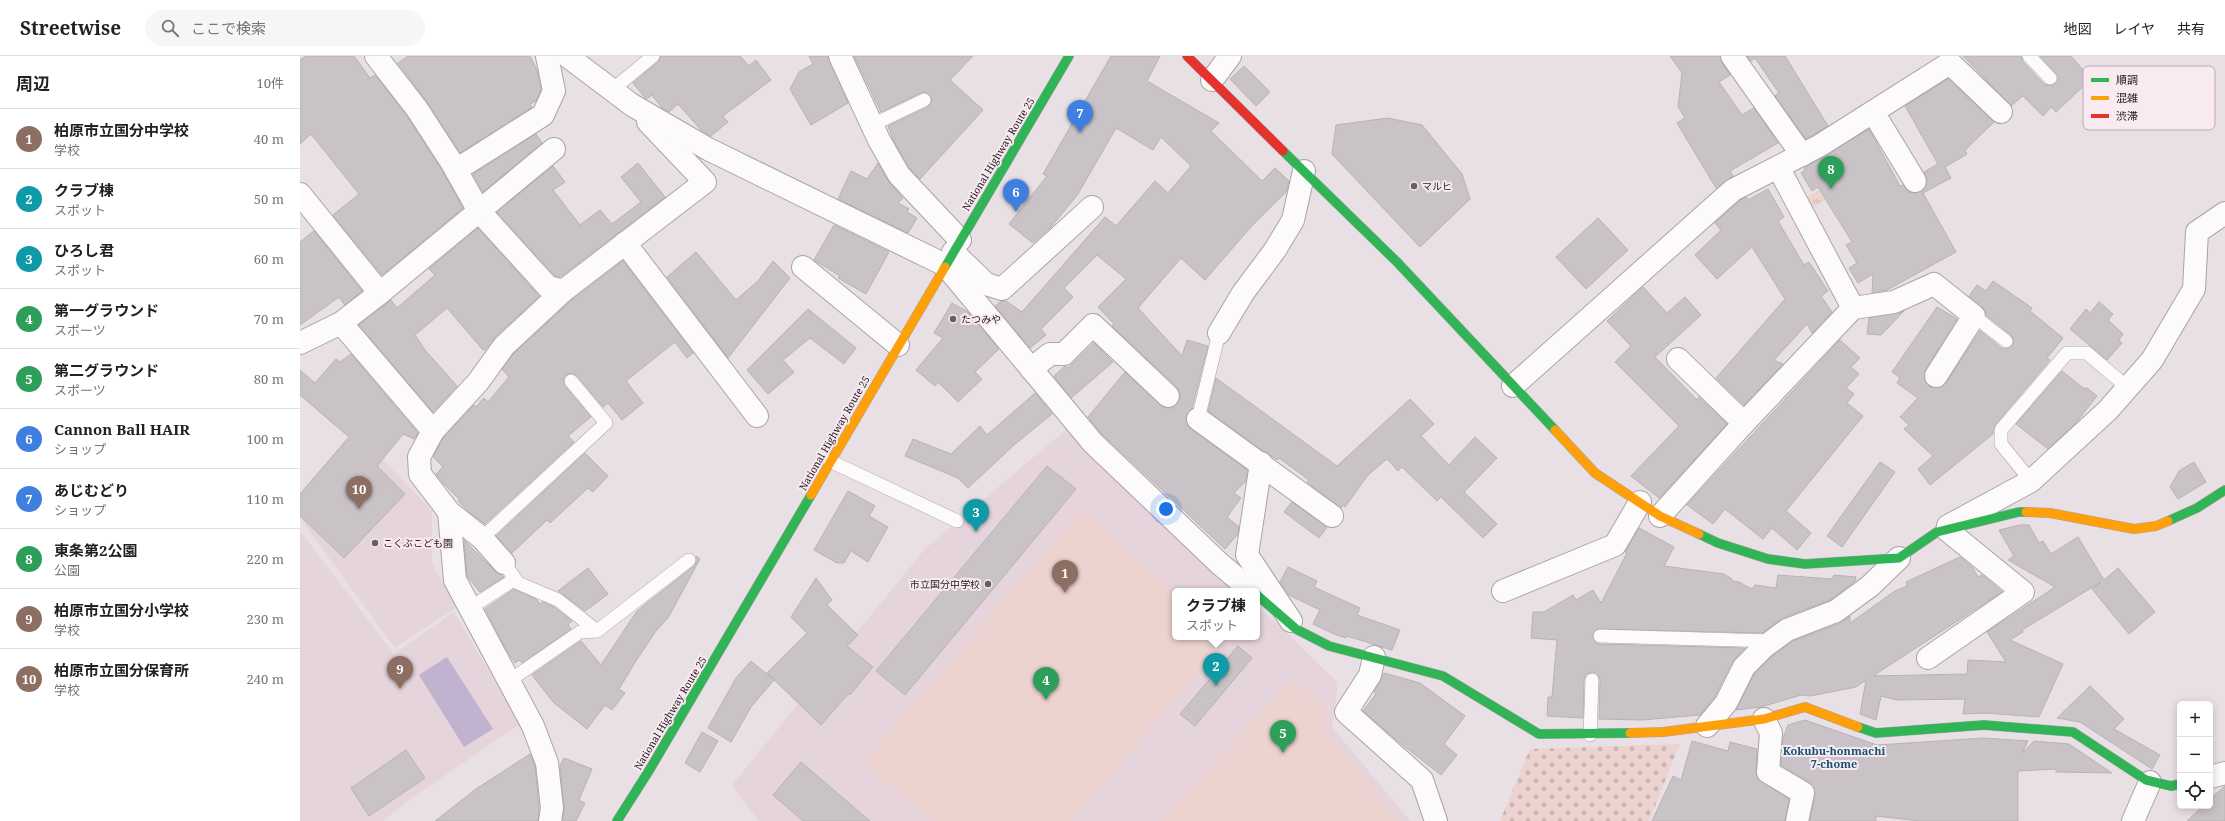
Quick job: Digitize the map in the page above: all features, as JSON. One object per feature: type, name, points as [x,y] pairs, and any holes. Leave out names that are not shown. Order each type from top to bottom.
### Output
[{"type":"main road","name":"National Highway Route 25","points":[[616,821],[650,769],[952,252],[1069,56]]},
{"type":"main road","points":[[1187,56],[1397,262],[1595,473],[1660,516],[1718,543],[1768,559],[1805,564],[1899,558],[1942,531],[2019,512],[2050,513],[2134,529],[2156,526],[2197,508],[2225,490]]},
{"type":"main road","points":[[1260,598],[1296,629],[1329,646],[1443,676],[1539,734],[1590,735],[1663,732],[1764,720],[1805,707],[1876,733],[1984,725],[2073,732],[2150,782],[2171,786],[2177,785]]},
{"type":"street","points":[[376,56],[417,109],[456,170],[479,211],[548,287],[563,291]]},
{"type":"street","points":[[456,170],[543,115],[554,91],[547,56]]},
{"type":"street","points":[[568,56],[632,105],[708,149],[952,252],[986,284],[1002,289],[1092,207]]},
{"type":"street","points":[[840,56],[872,125],[899,175],[1031,368],[1093,443],[1220,564],[1248,588]]},
{"type":"street","points":[[1212,80],[1230,56]]},
{"type":"street","points":[[1732,56],[1802,155]]},
{"type":"street","points":[[1513,386],[1733,190],[1802,155],[1873,112],[1952,59],[2001,112]]},
{"type":"street","points":[[510,571],[482,538],[449,512],[420,474],[419,457],[433,430],[478,382],[504,346],[563,291],[705,182],[632,105]]},
{"type":"street","points":[[1873,112],[1915,181]]},
{"type":"street","points":[[300,343],[341,323],[380,293],[554,149]]},
{"type":"street","points":[[1778,167],[1853,308]]},
{"type":"street","points":[[1219,333],[1243,293],[1275,250],[1293,220],[1304,170]]},
{"type":"street","points":[[300,194],[380,293]]},
{"type":"street","points":[[1928,658],[2023,592],[1942,531],[2031,481],[2108,410],[2128,388],[2152,360],[2194,289],[2197,232],[2225,213]]},
{"type":"street","points":[[625,243],[757,416]]},
{"type":"street","points":[[803,267],[898,345]]},
{"type":"street","points":[[1660,516],[1744,423],[1853,308],[1894,302],[1934,284],[1974,316],[1936,376]]},
{"type":"street","points":[[341,323],[433,430]]},
{"type":"street","points":[[1031,368],[1050,354],[1064,354],[1092,325],[1168,396]]},
{"type":"street","points":[[1678,359],[1744,423]]},
{"type":"street","points":[[1198,419],[1332,516]]},
{"type":"street","points":[[1260,463],[1247,555],[1296,629]]},
{"type":"street","points":[[1503,591],[1614,545],[1640,502]]},
{"type":"street","points":[[449,512],[455,580],[532,726],[547,763],[552,808],[550,821]]},
{"type":"street","points":[[1707,726],[1726,703],[1744,667],[1773,641],[1787,630],[1836,611],[1870,586],[1899,558]]},
{"type":"street","points":[[1374,657],[1370,675],[1346,712],[1422,780],[1436,821]]},
{"type":"street","points":[[1764,720],[1771,733],[1768,772],[1803,793],[1797,821]]},
{"type":"street","points":[[2213,776],[2225,773]]},
{"type":"street","points":[[2133,821],[2150,782]]},
{"type":"lane","points":[[612,90],[653,56]]},
{"type":"lane","points":[[2029,56],[2050,78]]},
{"type":"lane","points":[[872,125],[924,100]]},
{"type":"lane","points":[[1974,316],[2006,341]]},
{"type":"lane","points":[[1198,419],[1219,333]]},
{"type":"lane","points":[[2031,481],[2001,444],[2001,430],[2067,353],[2087,353],[2128,388]]},
{"type":"lane","points":[[482,538],[606,423],[571,381]]},
{"type":"lane","points":[[830,461],[957,522]]},
{"type":"lane","points":[[509,681],[580,632],[597,631],[689,560]]},
{"type":"lane","points":[[470,608],[510,571],[518,584],[563,604],[597,631]]},
{"type":"lane","points":[[1600,636],[1773,641]]},
{"type":"lane","points":[[1590,735],[1592,680]]},
{"type":"shaded area","points":[[1067,429],[1236,588],[1172,588],[1172,640],[1260,640],[1260,609],[1338,683],[1332,727],[1410,821],[759,821],[732,785],[925,549]]},
{"type":"shaded area","name":"こくぶこども園","points":[[369,445],[432,511],[432,564],[457,607],[395,648],[302,521]]},
{"type":"shaded area","points":[[300,531],[394,654],[454,612],[520,724],[409,800],[383,821],[300,821]]},
{"type":"shaded area","points":[[447,657],[493,729],[464,747],[419,675]]},
{"type":"green space","points":[[1850,171],[1856,182],[1813,207],[1807,197]]},
{"type":"green space","points":[[1081,510],[1172,588],[1172,640],[1226,640],[1071,821],[931,821],[863,763]]},
{"type":"green space","points":[[1293,679],[1327,708],[1323,726],[1398,821],[1159,821]]},
{"type":"green space","points":[[1680,744],[1649,821],[1500,821],[1530,749]]},
{"type":"building","points":[[306,56],[354,56],[370,78],[375,75],[407,116],[441,169],[463,208],[382,275],[333,215],[359,194],[311,134],[300,144],[300,60]]},
{"type":"building","points":[[408,56],[530,56],[537,70],[541,89],[536,101],[530,104],[532,107],[460,153],[427,102],[398,63]]},
{"type":"building","points":[[661,56],[740,56],[749,66],[756,60],[771,80],[723,116],[728,122],[711,136],[701,130],[678,104],[669,112],[663,109],[652,95],[646,99],[633,83],[658,62]]},
{"type":"building","points":[[809,56],[828,56],[848,103],[811,125],[790,89],[799,72],[813,64]]},
{"type":"building","points":[[854,56],[973,56],[950,80],[983,110],[920,179],[909,168],[893,139],[888,126],[928,107],[932,101],[931,96],[925,92],[921,93],[881,112]]},
{"type":"building","points":[[1111,56],[1160,56],[1147,81],[1219,123],[1211,131],[1262,181],[1275,168],[1289,181],[1286,192],[1250,228],[1205,280],[1181,258],[1138,308],[1182,356],[1187,340],[1208,346],[1192,408],[1186,417],[1186,424],[1247,470],[1246,481],[1234,493],[1241,498],[1227,517],[1239,527],[1238,534],[1225,549],[1102,434],[1088,417],[1125,372],[1165,408],[1172,408],[1180,399],[1180,393],[1177,387],[1112,326],[1114,324],[1098,307],[1126,279],[1097,255],[1064,288],[1073,297],[1041,329],[1046,335],[1030,348],[995,306],[1001,301],[1006,301],[1022,312],[1105,217],[1116,226],[1155,181],[1168,193],[1191,166],[1161,137],[1153,150],[1116,128],[1078,194],[1051,227],[1033,243],[1009,224],[1047,176],[1043,174]]},
{"type":"building","points":[[1670,56],[1720,56],[1722,63],[1730,75],[1719,82],[1742,115],[1754,108],[1778,143],[1730,171],[1733,176],[1716,188],[1677,123],[1685,118],[1678,107],[1682,73]]},
{"type":"building","points":[[1747,56],[1785,56],[1828,126],[1806,139],[1775,96],[1779,93],[1755,58],[1751,61]]},
{"type":"building","points":[[1963,56],[2021,56],[2023,62],[2044,84],[2052,86],[2058,81],[2058,76],[2040,56],[2071,56],[2083,70],[2083,87],[2056,112],[2051,107],[2043,116],[2023,96],[2011,106]]},
{"type":"building","points":[[1244,66],[1270,92],[1256,106],[1230,79]]},
{"type":"building","points":[[1948,79],[1994,122],[1965,150],[1967,154],[1945,167],[1951,178],[1923,193],[1956,252],[1887,290],[1872,293],[1873,274],[1858,283],[1849,268],[1857,263],[1846,245],[1852,242],[1818,187],[1812,191],[1801,173],[1805,170],[1804,168],[1869,129],[1900,186],[1903,185],[1909,192],[1916,193],[1922,191],[1927,181],[1924,172],[1938,164],[1905,106]]},
{"type":"building","name":"マルヒ","points":[[1388,118],[1422,125],[1462,174],[1470,199],[1420,247],[1332,154],[1336,125]]},
{"type":"building","points":[[536,134],[542,143],[483,192],[473,174]]},
{"type":"building","points":[[638,163],[665,197],[560,277],[555,276],[497,212],[553,166],[565,182],[553,190],[580,225],[600,210],[612,224],[641,202],[621,177]]},
{"type":"building","points":[[878,163],[888,181],[903,198],[898,203],[909,209],[907,212],[917,218],[908,233],[838,199],[851,171],[867,179]]},
{"type":"building","points":[[1768,189],[1784,217],[1778,221],[1804,265],[1809,262],[1828,291],[1821,296],[1832,312],[1812,333],[1807,324],[1774,360],[1783,364],[1744,405],[1716,378],[1785,299],[1752,247],[1717,279],[1695,255],[1721,230],[1715,223],[1740,200],[1746,197],[1748,200]]},
{"type":"building","points":[[1598,218],[1628,250],[1586,289],[1556,257]]},
{"type":"building","points":[[834,225],[889,252],[866,294],[838,278],[840,276],[814,260]]},
{"type":"building","points":[[478,228],[539,296],[495,337],[485,350],[483,350],[447,308],[415,335],[425,350],[457,386],[433,412],[359,325],[391,300],[397,308],[435,275],[429,269]]},
{"type":"building","points":[[314,231],[362,291],[345,305],[339,297],[300,325],[300,242]]},
{"type":"building","points":[[696,252],[736,300],[758,281],[773,261],[790,278],[728,358],[667,277]]},
{"type":"building","points":[[623,261],[693,353],[687,358],[675,342],[626,381],[643,403],[622,420],[608,403],[603,407],[577,376],[570,373],[566,375],[563,379],[565,386],[591,417],[568,436],[574,442],[485,524],[469,512],[458,501],[460,500],[436,474],[443,467],[433,457],[443,438],[474,405],[476,407],[484,398],[488,402],[509,377],[502,369],[513,354],[571,301]]},
{"type":"building","points":[[1993,281],[2032,308],[2030,311],[2063,338],[2047,358],[2050,360],[1995,425],[1993,434],[1930,485],[1918,469],[1933,456],[1904,429],[1909,425],[1900,417],[1918,398],[1897,383],[1900,378],[1892,372],[1937,307],[1957,319],[1925,370],[1925,381],[1930,387],[1941,387],[1946,383],[1980,331],[2001,348],[2005,349],[2012,346],[2014,342],[2011,335],[1986,315],[1982,306],[1969,296],[1977,285],[1986,291]]},
{"type":"building","points":[[1643,287],[1667,313],[1685,297],[1701,315],[1655,357],[1697,400],[1699,397],[1727,424],[1659,498],[1631,476],[1679,426],[1615,362],[1631,346],[1607,321]]},
{"type":"building","points":[[2099,302],[2113,314],[2108,320],[2123,334],[2119,340],[2122,343],[2107,360],[2070,329],[2086,309],[2090,313]]},
{"type":"building","points":[[952,303],[968,312],[999,349],[975,372],[982,379],[958,402],[938,382],[935,386],[916,370],[943,338],[934,333]]},
{"type":"building","points":[[808,309],[856,348],[844,364],[810,338],[783,360],[794,372],[768,394],[747,370]]},
{"type":"building","points":[[1904,311],[1881,335],[1867,334],[1869,318]]},
{"type":"building","points":[[1840,340],[1860,358],[1851,367],[1859,374],[1846,388],[1854,394],[1847,403],[1863,416],[1786,511],[1811,533],[1797,550],[1772,528],[1763,539],[1725,509],[1713,524],[1687,505]]},
{"type":"building","points":[[1094,343],[1113,362],[1071,398],[1054,376],[1065,366],[1068,368]]},
{"type":"building","points":[[351,354],[418,433],[414,439],[403,434],[377,466],[405,494],[344,558],[300,516],[300,494],[349,437],[300,395],[300,370],[315,383],[336,359],[340,362]]},
{"type":"building","points":[[2062,371],[2083,388],[2087,388],[2097,396],[2075,424],[2048,449],[2016,424]]},
{"type":"building","points":[[1216,378],[1337,466],[1410,399],[1434,424],[1421,436],[1449,465],[1475,437],[1497,458],[1464,492],[1497,524],[1483,538],[1441,497],[1437,501],[1402,467],[1398,471],[1387,459],[1368,475],[1345,507],[1343,505],[1341,508],[1307,482],[1309,480],[1279,458],[1278,460],[1263,451],[1208,411]]},
{"type":"building","points":[[1035,393],[1052,414],[1014,445],[968,488],[958,478],[905,456],[913,439],[951,454],[980,426],[987,435]]},
{"type":"building","points":[[585,453],[608,476],[593,492],[588,488],[550,523],[547,520],[512,553],[496,536]]},
{"type":"building","points":[[1880,462],[1895,472],[1842,547],[1827,536]]},
{"type":"building","points":[[2194,462],[2206,482],[2178,499],[2170,487],[2179,471]]},
{"type":"building","points":[[1047,466],[1076,489],[905,695],[876,671]]},
{"type":"building","points":[[848,491],[875,506],[869,516],[888,527],[868,562],[851,551],[844,563],[837,563],[814,550]]},
{"type":"building","points":[[1292,502],[1327,527],[1319,538],[1284,512]]},
{"type":"building","points":[[2020,525],[2029,525],[2039,543],[2043,541],[2051,554],[2078,537],[2104,580],[2118,568],[2155,612],[2129,634],[2092,589],[2101,582],[2022,630],[2023,632],[2010,640],[2063,664],[2039,717],[1985,713],[1963,714],[1965,699],[1897,700],[1881,696],[1876,720],[1860,714],[1866,680],[1856,687],[1810,696],[1801,695],[1761,707],[1736,710],[1754,674],[1772,656],[1793,641],[1841,623],[1850,616],[1850,623],[1895,591],[1907,586],[1906,582],[1960,557],[1973,568],[1978,577],[1982,575],[2002,592],[1873,676],[1967,674],[1968,660],[2006,662],[1987,632],[2055,587],[2008,560],[2014,556],[1999,530]]},
{"type":"building","points":[[1639,528],[1674,547],[1664,566],[1724,574],[1732,579],[1732,581],[1739,582],[1752,589],[1755,585],[1776,588],[1778,575],[1832,579],[1834,575],[1856,577],[1855,581],[1830,600],[1782,618],[1762,633],[1597,629],[1592,636],[1596,643],[1600,644],[1745,648],[1733,661],[1715,696],[1700,715],[1642,720],[1599,719],[1600,680],[1597,673],[1592,672],[1585,675],[1584,679],[1583,718],[1547,716],[1548,697],[1552,697],[1557,640],[1531,638],[1533,612],[1544,612],[1573,595],[1576,600],[1593,590],[1601,603],[1627,553],[1625,552]]},
{"type":"building","points":[[464,540],[495,571],[504,577],[480,592],[467,576]]},
{"type":"building","points":[[696,556],[700,559],[668,618],[656,631],[619,689],[625,693],[612,710],[605,705],[587,729],[554,703],[532,675],[581,641],[601,665],[637,611],[694,566],[696,563]]},
{"type":"building","points":[[1288,567],[1317,581],[1314,587],[1360,608],[1357,615],[1400,630],[1392,650],[1347,636],[1346,638],[1313,624],[1320,610],[1289,595],[1280,582]]},
{"type":"building","points":[[588,568],[608,594],[585,611],[558,591]]},
{"type":"building","points":[[816,578],[832,600],[827,605],[858,635],[847,646],[873,667],[850,695],[848,694],[821,725],[767,673],[807,633],[791,617]]},
{"type":"building","points":[[514,589],[536,599],[540,604],[543,602],[554,607],[572,621],[568,625],[571,629],[522,663],[519,660],[515,663],[508,653],[485,609]]},
{"type":"building","points":[[1238,646],[1252,658],[1195,726],[1180,714]]},
{"type":"building","points":[[751,661],[774,680],[751,707],[731,742],[708,728],[736,678]]},
{"type":"building","points":[[1384,673],[1420,683],[1465,716],[1444,744],[1457,755],[1441,775],[1400,743],[1363,711],[1376,694],[1374,692]]},
{"type":"building","points":[[2090,686],[2124,719],[2114,729],[2160,755],[2152,769],[2080,722],[2057,718]]},
{"type":"building","points":[[1805,720],[1877,745],[1984,738],[2028,741],[2022,753],[2034,741],[2069,744],[2112,773],[2056,772],[2056,769],[2018,771],[2018,821],[1920,821],[1876,816],[1876,821],[1810,821],[1815,796],[1814,788],[1809,782],[1781,765],[1783,738],[1788,725]]},
{"type":"building","points":[[702,732],[718,741],[700,772],[685,763]]},
{"type":"building","points":[[1692,741],[1728,751],[1730,742],[1757,749],[1757,778],[1789,799],[1785,821],[1652,821],[1673,776],[1681,780]]},
{"type":"building","points":[[406,750],[425,778],[369,816],[351,788]]},
{"type":"building","points":[[530,754],[535,766],[539,808],[538,821],[435,821],[476,789]]},
{"type":"building","points":[[564,758],[592,769],[579,800],[585,803],[576,821],[563,821],[564,807],[560,766]]},
{"type":"building","points":[[801,762],[870,821],[803,821],[773,795]]},
{"type":"building","points":[[2225,786],[2225,821],[2187,821],[2200,809],[2213,809],[2213,796]]},
{"type":"traffic: fast","points":[[945,267],[1069,56]]},
{"type":"traffic: fast","points":[[1283,151],[1397,262],[1555,430]]},
{"type":"traffic: fast","points":[[2168,521],[2197,508],[2225,490]]},
{"type":"traffic: fast","points":[[617,821],[650,769],[811,495]]},
{"type":"traffic: fast","points":[[1699,534],[1718,543],[1768,559],[1805,564],[1899,558],[1937,532],[2019,512],[2026,512]]},
{"type":"traffic: fast","points":[[1260,598],[1296,629],[1329,646],[1443,676],[1539,734],[1630,733]]},
{"type":"traffic: fast","points":[[1858,727],[1876,733],[1984,725],[2073,732],[2146,780],[2171,786],[2177,785]]},
{"type":"traffic: slow","points":[[811,495],[945,267]]},
{"type":"traffic: slow","points":[[1555,430],[1595,473],[1660,516],[1699,534]]},
{"type":"traffic: slow","points":[[2026,512],[2050,513],[2134,529],[2156,526],[2168,521]]},
{"type":"traffic: slow","points":[[1630,733],[1663,732],[1764,719],[1805,707],[1858,727]]},
{"type":"traffic: jam","points":[[1187,56],[1283,151]]},
{"type":"place","name":"あじむどり","points":[[1080,133]]},
{"type":"place","name":"マルヒ","points":[[1414,186]]},
{"type":"place","name":"東条第2公園","points":[[1831,189]]},
{"type":"place","name":"Cannon Ball HAIR","points":[[1016,212]]},
{"type":"place","name":"たつみや","points":[[953,319]]},
{"type":"place","name":"柏原市立国分保育所","points":[[359,509]]},
{"type":"place","name":"ひろし君","points":[[976,532]]},
{"type":"place","name":"こくぶこども園","points":[[375,543]]},
{"type":"place","name":"市立国分中学校","points":[[988,584]]},
{"type":"place","name":"柏原市立国分中学校","points":[[1065,593]]},
{"type":"place","name":"クラブ棟","points":[[1216,686]]},
{"type":"place","name":"柏原市立国分小学校","points":[[400,689]]},
{"type":"place","name":"第一グラウンド","points":[[1046,700]]},
{"type":"place","name":"第二グラウンド","points":[[1283,753]]},
{"type":"district","name":"Kokubu-honmachi 7-chome","points":[[1834,756]]}]
